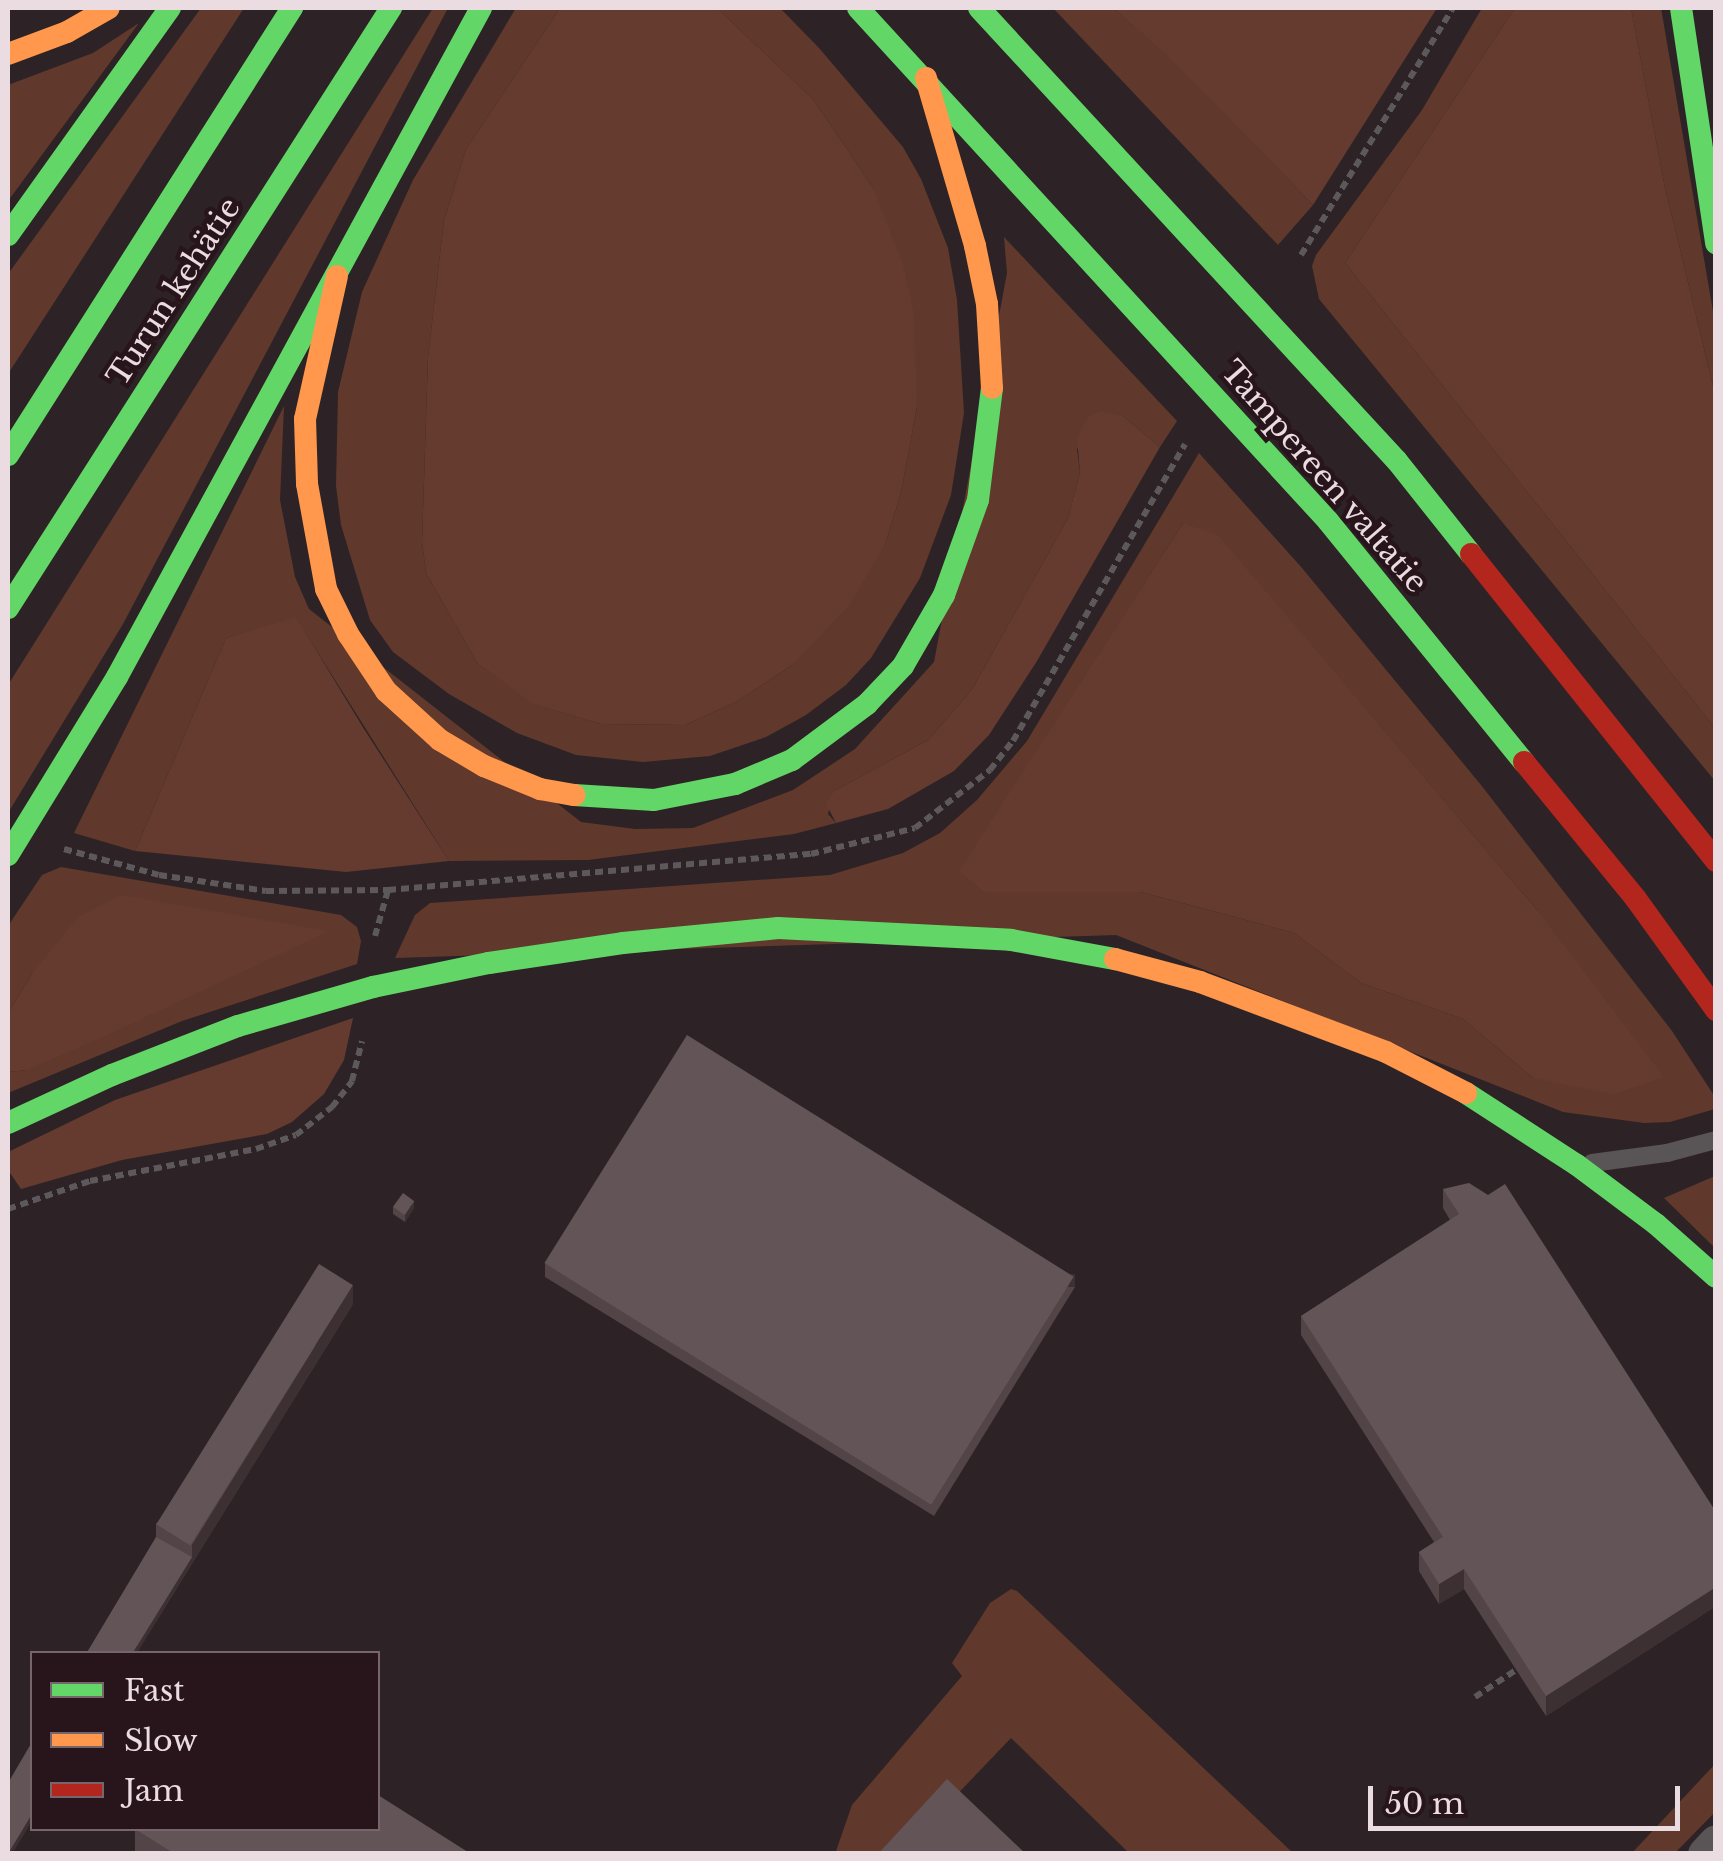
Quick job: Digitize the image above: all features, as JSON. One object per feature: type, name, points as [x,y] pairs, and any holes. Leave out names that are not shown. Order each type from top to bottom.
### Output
[{"type":"highway","points":[[8,54],[67,32],[109,8]]},
{"type":"highway","points":[[8,236],[170,8]]},
{"type":"highway","name":"Turun kehätie","points":[[8,456],[292,8]]},
{"type":"highway","name":"Turun kehätie","points":[[8,608],[391,8]]},
{"type":"highway","points":[[8,855],[117,677],[337,276],[416,120],[481,8]]},
{"type":"highway","name":"Tampereen valtatie","points":[[858,8],[1328,520],[1636,899],[1716,1010]]},
{"type":"highway","name":"Tampereen valtatie","points":[[979,8],[1397,461],[1716,861]]},
{"type":"highway","points":[[1681,8],[1716,243]]},
{"type":"highway","points":[[337,276],[312,373],[306,420],[306,484],[326,588],[348,634],[386,691],[440,740],[484,766],[540,789],[594,798],[654,800],[734,784],[792,760],[822,740],[894,676],[944,595],[978,500],[992,386],[986,304],[975,246],[926,78]]},
{"type":"highway","points":[[8,1123],[112,1075],[238,1026],[373,988],[585,949],[778,928],[1011,940],[1115,959],[1200,982],[1386,1052],[1479,1100],[1576,1165],[1656,1224],[1716,1277]]},
{"type":"street","points":[[1704,1854],[1716,1842]]},
{"type":"lane","points":[[1576,1165],[1667,1154],[1716,1140]]},
{"type":"path","points":[[1302,254],[1453,8]]},
{"type":"path","points":[[60,848],[159,874],[266,892],[388,890]]},
{"type":"path","points":[[8,1209],[90,1181],[256,1149],[296,1135],[332,1107],[352,1081],[362,1036]]},
{"type":"path","points":[[1475,1697],[1516,1670]]},
{"type":"shaded area","points":[[201,8],[244,8],[8,374],[8,274]]},
{"type":"shaded area","points":[[433,8],[448,8],[123,624],[8,813],[8,685]]},
{"type":"shaded area","points":[[516,8],[560,8],[466,149],[444,220],[428,357],[422,542],[426,573],[477,663],[534,704],[601,724],[685,725],[736,702],[791,666],[885,545],[901,493],[917,407],[872,186],[813,99],[717,8],[780,8],[819,48],[903,147],[921,179],[948,248],[957,300],[964,413],[951,495],[920,578],[871,658],[846,685],[806,715],[766,737],[710,756],[643,762],[576,755],[517,733],[449,694],[393,652],[370,620],[341,525],[336,486],[338,392],[362,292],[413,180]]},
{"type":"shaded area","points":[[560,8],[717,8],[813,99],[872,186],[903,264],[914,314],[917,407],[901,493],[885,545],[849,606],[791,666],[736,702],[685,725],[601,724],[533,704],[477,663],[426,573],[422,542],[428,357],[444,220],[466,149]]},
{"type":"shaded area","points":[[1053,8],[1113,8],[1170,57],[1313,205],[1278,245]]},
{"type":"shaded area","points":[[1113,8],[1437,8],[1313,205],[1170,58]]},
{"type":"shaded area","points":[[1482,8],[1515,8],[1345,263],[1715,728],[1715,781],[1319,299],[1312,266],[1316,255],[1422,110]]},
{"type":"shaded area","points":[[1515,8],[1631,8],[1664,183],[1715,394],[1715,728],[1345,263]]},
{"type":"shaded area","points":[[1631,8],[1661,8],[1715,323],[1715,394],[1664,183]]},
{"type":"shaded area","points":[[139,23],[8,201],[8,85],[93,53]]},
{"type":"shaded area","points":[[1004,237],[1177,421],[1160,447],[1123,416],[1077,449],[1080,472],[1068,518],[971,691],[928,740],[834,791],[828,814],[836,823],[794,834],[588,860],[449,861],[296,618],[226,638],[135,851],[74,833],[284,406],[280,500],[295,577],[309,609],[581,822],[635,829],[693,828],[793,790],[855,749],[934,662],[1007,273]]},
{"type":"shaded area","points":[[1101,411],[1123,416],[1160,447],[1037,661],[989,735],[954,771],[888,809],[836,823],[826,804],[834,791],[928,740],[971,691],[1068,518],[1080,472],[1077,438],[1088,417]]},
{"type":"shaded area","points":[[1199,453],[1302,568],[1481,785],[1672,1031],[1715,1097],[1715,1109],[1670,1122],[1644,1123],[1563,1112],[1116,935],[395,958],[415,915],[430,903],[830,875],[903,853],[940,833],[977,800],[1027,741]],"holes":[[[1183,523],[1347,687],[1538,911],[1533,1078],[1463,1019],[1361,983],[1294,933],[1141,892],[983,892],[960,871]]]},
{"type":"shaded area","points":[[1183,523],[1218,535],[1538,911],[1664,1077],[1614,1094],[1533,1078],[1463,1019],[1361,983],[1294,933],[1141,892],[983,892],[959,871]]},
{"type":"shaded area","points":[[296,617],[449,861],[346,872],[135,851],[226,638]]},
{"type":"shaded area","points":[[61,867],[341,915],[357,927],[361,941],[357,964],[182,1021],[8,1093],[8,1072],[27,1070],[33,972],[8,1013],[8,926],[42,875]]},
{"type":"shaded area","points":[[121,895],[330,931],[112,1033],[27,1070],[8,1072],[8,1013],[33,972],[78,917]]},
{"type":"shaded area","points":[[353,1018],[344,1060],[324,1094],[292,1122],[267,1134],[122,1160],[21,1189],[8,1170],[8,1152],[115,1100]]},
{"type":"shaded area","points":[[1715,1176],[1715,1248],[1664,1198]]},
{"type":"shaded area","points":[[1011,1589],[1293,1853],[1129,1853],[1011,1738],[901,1853],[835,1854],[852,1805],[962,1676],[952,1663],[990,1603]]},
{"type":"shaded area","points":[[1715,1764],[1715,1812],[1675,1853],[1632,1853]]},
{"type":"building","points":[[687,1035],[1074,1277],[931,1505],[544,1263]]},
{"type":"building","points":[[1469,1183],[1488,1195],[1505,1184],[1716,1512],[1716,1587],[1546,1696],[1464,1569],[1439,1584],[1419,1552],[1443,1537],[1301,1316],[1459,1214],[1443,1189]]},
{"type":"building","points":[[403,1193],[414,1201],[404,1215],[393,1207]]},
{"type":"building","points":[[319,1264],[353,1285],[190,1546],[156,1524]]},
{"type":"building","points":[[156,1537],[192,1557],[134,1651],[88,1651]]},
{"type":"building","points":[[30,1745],[30,1817],[8,1854],[8,1783]]},
{"type":"building","points":[[947,1779],[1026,1854],[878,1854]]},
{"type":"building","points":[[380,1796],[471,1854],[175,1854],[138,1831],[380,1831]]},
{"type":"traffic: fast","points":[[8,235],[170,8]]},
{"type":"traffic: fast","points":[[8,455],[292,8]]},
{"type":"traffic: fast","points":[[8,608],[391,8]]},
{"type":"traffic: fast","points":[[8,855],[117,677],[481,8]]},
{"type":"traffic: fast","points":[[858,8],[1328,521],[1524,762]]},
{"type":"traffic: fast","points":[[979,8],[1397,461],[1471,554]]},
{"type":"traffic: fast","points":[[1681,8],[1716,243]]},
{"type":"traffic: fast","points":[[574,795],[654,800],[735,784],[792,760],[867,704],[903,666],[944,595],[978,500],[992,388]]},
{"type":"traffic: fast","points":[[8,1123],[112,1075],[238,1026],[373,987],[489,963],[623,943],[778,928],[1011,940],[1115,959]]},
{"type":"traffic: fast","points":[[1466,1093],[1577,1165],[1656,1224],[1716,1277]]},
{"type":"traffic: slow","points":[[8,54],[67,32],[109,8]]},
{"type":"traffic: slow","points":[[926,78],[975,246],[987,304],[992,388]]},
{"type":"traffic: slow","points":[[337,276],[305,419],[307,484],[326,589],[348,634],[386,691],[440,740],[484,766],[540,789],[574,795]]},
{"type":"traffic: slow","points":[[1115,959],[1200,982],[1386,1052],[1466,1093]]},
{"type":"traffic: jam","points":[[1471,554],[1716,861]]},
{"type":"traffic: jam","points":[[1524,762],[1636,899],[1716,1010]]}]
